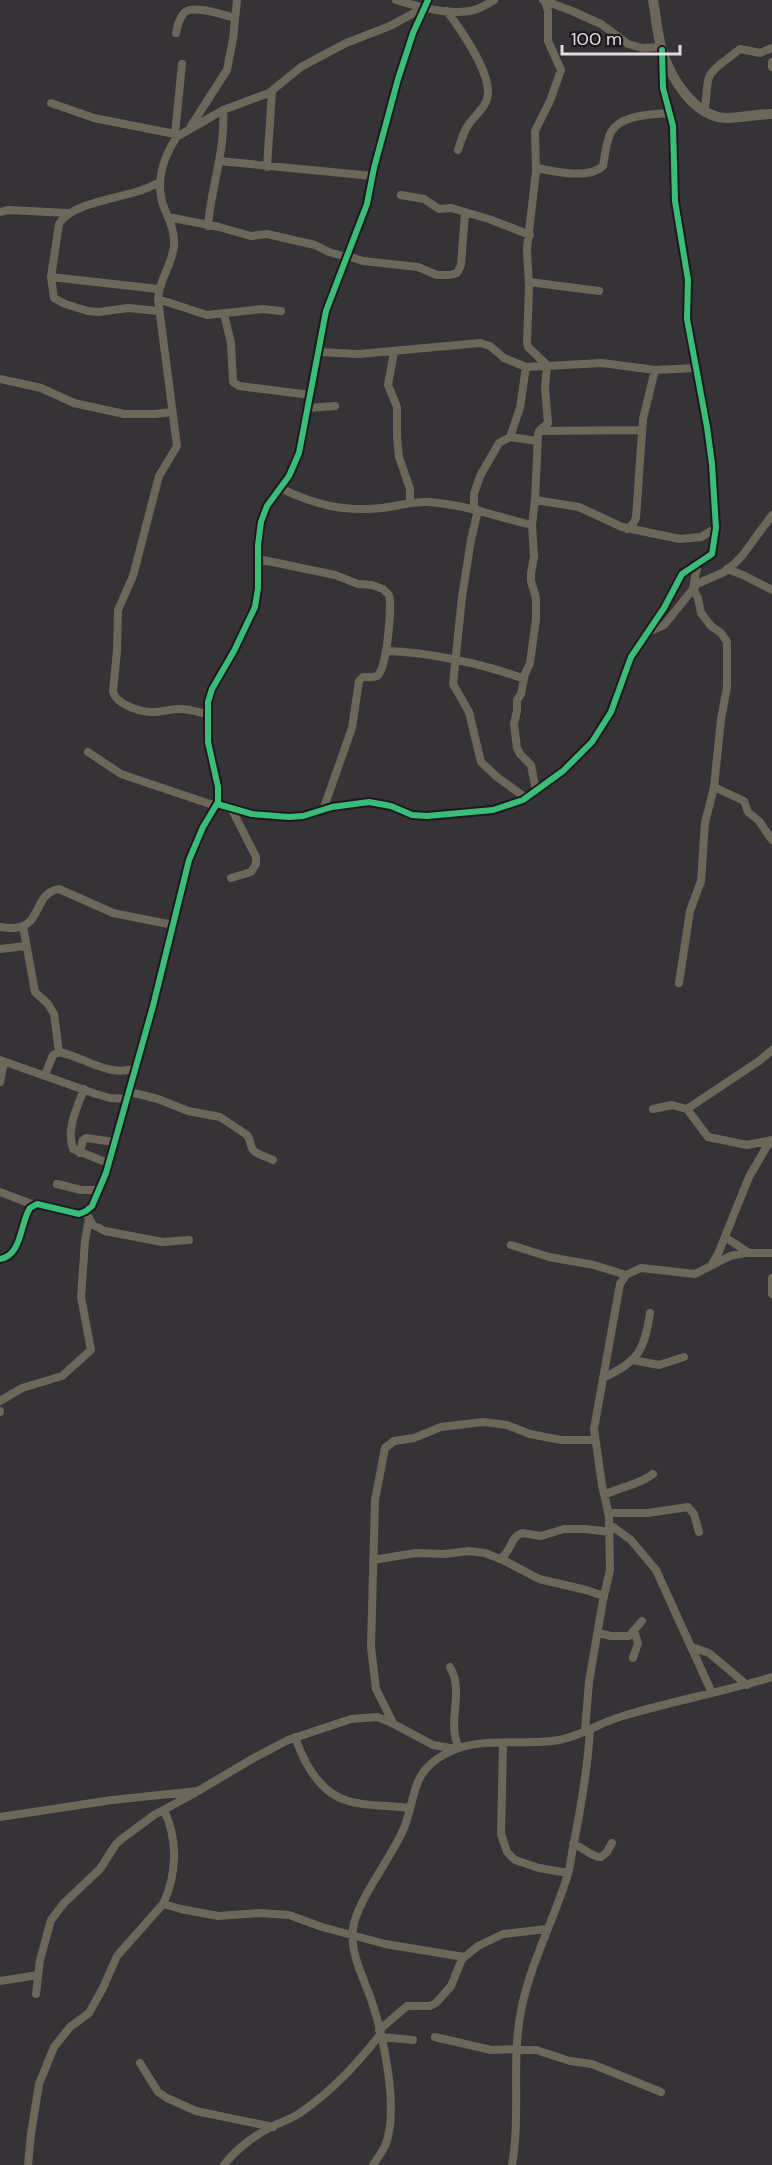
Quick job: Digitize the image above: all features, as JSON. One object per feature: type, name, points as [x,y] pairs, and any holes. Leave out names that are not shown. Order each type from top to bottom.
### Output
[{"type":"street","points":[[189,129],[226,70],[237,0]]},
{"type":"street","points":[[396,0],[426,4],[447,11],[475,10],[494,0]]},
{"type":"street","points":[[88,752],[121,774],[216,805],[252,814],[281,817],[303,816],[369,802],[380,803],[412,815],[427,816],[493,810],[513,805],[563,771],[592,742],[611,712],[631,657],[664,608],[682,573],[712,554],[716,528],[708,430],[687,319],[689,292],[675,201],[673,126],[663,88],[662,48],[653,0]]},
{"type":"street","points":[[544,1],[601,24],[628,44],[642,48],[662,48]]},
{"type":"street","points":[[544,1],[548,11],[548,41],[561,70],[550,101],[535,130],[536,168],[527,249],[529,282],[527,342],[530,349],[547,366]]},
{"type":"street","points":[[51,103],[93,118],[127,123],[176,135],[223,110],[272,91],[301,67],[346,43],[390,26],[426,4]]},
{"type":"street","points":[[0,1401],[22,1388],[62,1376],[91,1350],[84,1324],[81,1297],[87,1215],[99,1190],[129,1095],[192,850],[216,805],[218,787],[208,742],[208,702],[212,689],[234,651],[255,607],[258,588],[258,534],[261,522],[267,506],[289,476],[299,453],[326,310],[368,204],[398,79],[413,33],[426,4]]},
{"type":"street","points":[[176,33],[183,13],[188,10],[204,10],[235,18]]},
{"type":"street","points":[[447,11],[464,34],[480,64],[487,92],[486,102],[467,126],[458,150]]},
{"type":"street","points":[[662,48],[686,94],[704,110],[725,118],[772,114]]},
{"type":"street","points":[[704,110],[708,99],[709,79],[714,71],[740,49],[760,53],[772,48]]},
{"type":"street","points":[[772,62],[772,67]]},
{"type":"street","points":[[182,64],[176,135],[166,155],[160,182],[162,201],[174,234],[174,245],[158,289],[177,446],[159,476],[133,576],[118,610],[113,691],[115,698],[144,712],[178,708],[207,714]]},
{"type":"street","points":[[267,167],[272,91]]},
{"type":"street","points":[[208,225],[224,135],[223,110]]},
{"type":"street","points":[[536,168],[578,173],[594,172],[603,166],[611,133],[617,125],[633,118],[669,113]]},
{"type":"street","points":[[219,161],[373,176]]},
{"type":"street","points":[[159,311],[129,308],[99,312],[64,304],[54,298],[51,277],[59,224],[63,217],[68,213],[117,196],[140,191],[160,182]]},
{"type":"street","points":[[401,195],[424,199],[439,209],[451,208],[489,219],[530,236]]},
{"type":"street","points":[[0,212],[8,210],[68,213]]},
{"type":"street","points":[[168,217],[251,236],[267,234],[315,245],[329,252],[363,261],[418,267],[437,275],[450,275],[457,273],[461,265],[465,212]]},
{"type":"street","points":[[51,277],[158,289]]},
{"type":"street","points":[[529,282],[599,291]]},
{"type":"street","points":[[158,299],[199,314],[224,314],[262,309],[281,311]]},
{"type":"street","points":[[224,314],[231,343],[233,382],[242,386],[311,395]]},
{"type":"street","points":[[318,352],[359,354],[480,343],[490,346],[504,358],[526,367],[602,363],[655,370],[695,368]]},
{"type":"street","points":[[394,352],[388,388],[397,407],[399,457],[410,489],[410,503]]},
{"type":"street","points":[[536,791],[534,771],[528,761],[518,752],[514,726],[517,711],[516,700],[521,694],[530,663],[536,619],[536,598],[531,581],[534,547],[532,525],[536,500],[537,441],[539,430],[548,423],[544,388],[547,366]]},
{"type":"street","points":[[510,437],[520,408],[526,367]]},
{"type":"street","points":[[627,529],[636,518],[642,430],[655,370]]},
{"type":"street","points":[[0,380],[41,388],[74,403],[124,414],[172,412]]},
{"type":"street","points":[[308,408],[335,406]]},
{"type":"street","points":[[539,430],[642,430]]},
{"type":"street","points":[[526,798],[484,766],[479,759],[470,712],[453,684],[476,509],[474,494],[480,476],[499,442],[510,437],[537,441]]},
{"type":"street","points":[[280,488],[315,503],[331,507],[367,509],[428,502],[476,509],[532,525]]},
{"type":"street","points":[[536,500],[579,507],[627,529],[685,540],[700,537],[716,528]]},
{"type":"street","points":[[648,632],[664,625],[702,580],[727,569],[742,556],[772,515]]},
{"type":"street","points":[[258,559],[335,574],[358,584],[372,585],[387,591],[390,599],[384,664],[378,675],[363,677],[359,681],[352,729],[323,810]]},
{"type":"street","points":[[680,983],[690,911],[701,881],[705,824],[714,787],[721,719],[728,687],[727,642],[701,613],[693,588],[698,563]]},
{"type":"street","points":[[727,569],[772,590]]},
{"type":"street","points":[[386,651],[422,654],[499,670],[524,680]]},
{"type":"street","points":[[714,787],[744,801],[748,812],[759,821],[772,840]]},
{"type":"street","points":[[231,808],[256,857],[256,864],[252,872],[231,878]]},
{"type":"street","points":[[0,927],[23,926],[35,916],[45,896],[52,890],[59,889],[113,913],[173,925]]},
{"type":"street","points":[[23,926],[35,992],[48,1004],[54,1014],[59,1052]]},
{"type":"street","points":[[0,949],[26,946]]},
{"type":"street","points":[[687,1109],[759,1062],[772,1050]]},
{"type":"street","points":[[45,1075],[52,1055],[59,1052],[107,1068],[125,1071],[136,1068]]},
{"type":"street","points":[[0,1082],[2,1061],[110,1098],[129,1095],[158,1099],[188,1111],[220,1117],[247,1135],[256,1153],[273,1160]]},
{"type":"street","points":[[84,1089],[70,1134],[73,1149],[108,1163]]},
{"type":"street","points":[[653,1109],[672,1105],[687,1109],[708,1137],[747,1145],[772,1141]]},
{"type":"street","points":[[80,1153],[83,1140],[86,1138],[114,1142]]},
{"type":"street","points":[[710,1266],[718,1254],[755,1163],[772,1141]]},
{"type":"street","points":[[57,1184],[81,1190],[99,1190]]},
{"type":"street","points":[[0,1192],[34,1205],[87,1215]]},
{"type":"street","points":[[1,1260],[15,1249],[28,1210],[34,1205]]},
{"type":"street","points":[[87,1215],[93,1225],[105,1231],[162,1242],[189,1240]]},
{"type":"street","points":[[725,1237],[749,1253]]},
{"type":"street","points":[[511,1245],[549,1257],[594,1264],[626,1275]]},
{"type":"street","points":[[512,2165],[515,2132],[516,2049],[526,1987],[568,1873],[587,1764],[589,1682],[610,1570],[610,1528],[594,1429],[620,1284],[626,1275],[641,1268],[695,1274],[730,1256],[772,1253]]},
{"type":"street","points":[[772,1278],[772,1293]]},
{"type":"street","points":[[603,1378],[621,1369],[642,1349],[650,1313]]},
{"type":"street","points":[[633,1360],[659,1365],[684,1357]]},
{"type":"street","points":[[393,1723],[376,1689],[373,1667],[375,1500],[384,1453],[389,1443],[414,1438],[441,1427],[483,1422],[507,1425],[530,1434],[561,1440],[595,1440]]},
{"type":"street","points":[[604,1495],[644,1480],[653,1474]]},
{"type":"street","points":[[608,1514],[688,1507],[694,1514],[699,1532]]},
{"type":"street","points":[[500,1559],[508,1552],[514,1537],[522,1533],[541,1536],[564,1530],[610,1528],[631,1540],[656,1570],[712,1694]]},
{"type":"street","points":[[373,1560],[416,1553],[444,1554],[469,1551],[484,1553],[538,1579],[604,1596]]},
{"type":"street","points":[[598,1633],[626,1636],[634,1632],[642,1621]]},
{"type":"street","points":[[633,1658],[638,1643],[634,1632]]},
{"type":"street","points":[[692,1647],[709,1653],[747,1685]]},
{"type":"street","points":[[450,1667],[457,1680],[453,1732],[458,1748]]},
{"type":"street","points":[[373,2165],[385,2145],[392,2108],[380,2034],[354,1947],[353,1930],[357,1914],[398,1842],[419,1779],[426,1767],[446,1753],[458,1748],[491,1743],[559,1740],[620,1716],[772,1677]]},
{"type":"street","points":[[36,1994],[40,1960],[51,1920],[75,1891],[100,1869],[116,1844],[164,1810],[295,1737],[351,1719],[369,1717],[393,1723],[433,1744],[458,1748]]},
{"type":"street","points":[[295,1737],[307,1767],[321,1784],[335,1795],[348,1801],[410,1808]]},
{"type":"street","points":[[503,1744],[501,1834],[507,1852],[515,1860],[539,1868],[568,1873]]},
{"type":"street","points":[[0,1817],[118,1799],[198,1791]]},
{"type":"street","points":[[28,2165],[39,2084],[54,2047],[70,2027],[89,2013],[117,1956],[163,1904],[171,1883],[174,1858],[170,1826],[164,1810]]},
{"type":"street","points":[[573,1844],[601,1857],[612,1843]]},
{"type":"street","points":[[163,1904],[218,1916],[259,1913],[289,1915],[385,1944],[464,1957]]},
{"type":"street","points":[[224,2165],[241,2148],[273,2127],[297,2115],[332,2089],[350,2072],[380,2034],[407,2006],[430,2006],[436,2003],[451,1986],[464,1957],[478,1946],[503,1934],[547,1929]]},
{"type":"street","points":[[0,1981],[38,1975]]},
{"type":"street","points":[[380,2034],[412,2040]]},
{"type":"street","points":[[435,2037],[491,2050],[536,2050],[570,2061],[592,2064],[661,2092]]},
{"type":"street","points":[[140,2063],[158,2092],[196,2111],[273,2127]]},
{"type":"cycle path","points":[[0,1259],[7,1257],[17,1246],[30,1208],[37,1204],[79,1214],[86,1211],[92,1206],[106,1173],[153,1006],[189,860],[203,827],[218,802],[218,787],[208,742],[208,702],[212,689],[234,651],[255,607],[261,522],[267,506],[289,476],[299,453],[326,311],[367,204],[374,168],[398,79],[413,33],[428,0]]},
{"type":"cycle path","points":[[217,804],[252,814],[289,817],[303,816],[332,807],[369,802],[391,806],[412,815],[427,816],[493,810],[523,800],[563,771],[592,742],[611,712],[631,657],[664,608],[682,574],[712,554],[716,528],[712,464],[687,319],[688,280],[675,201],[673,126],[663,88],[662,50]]}]
